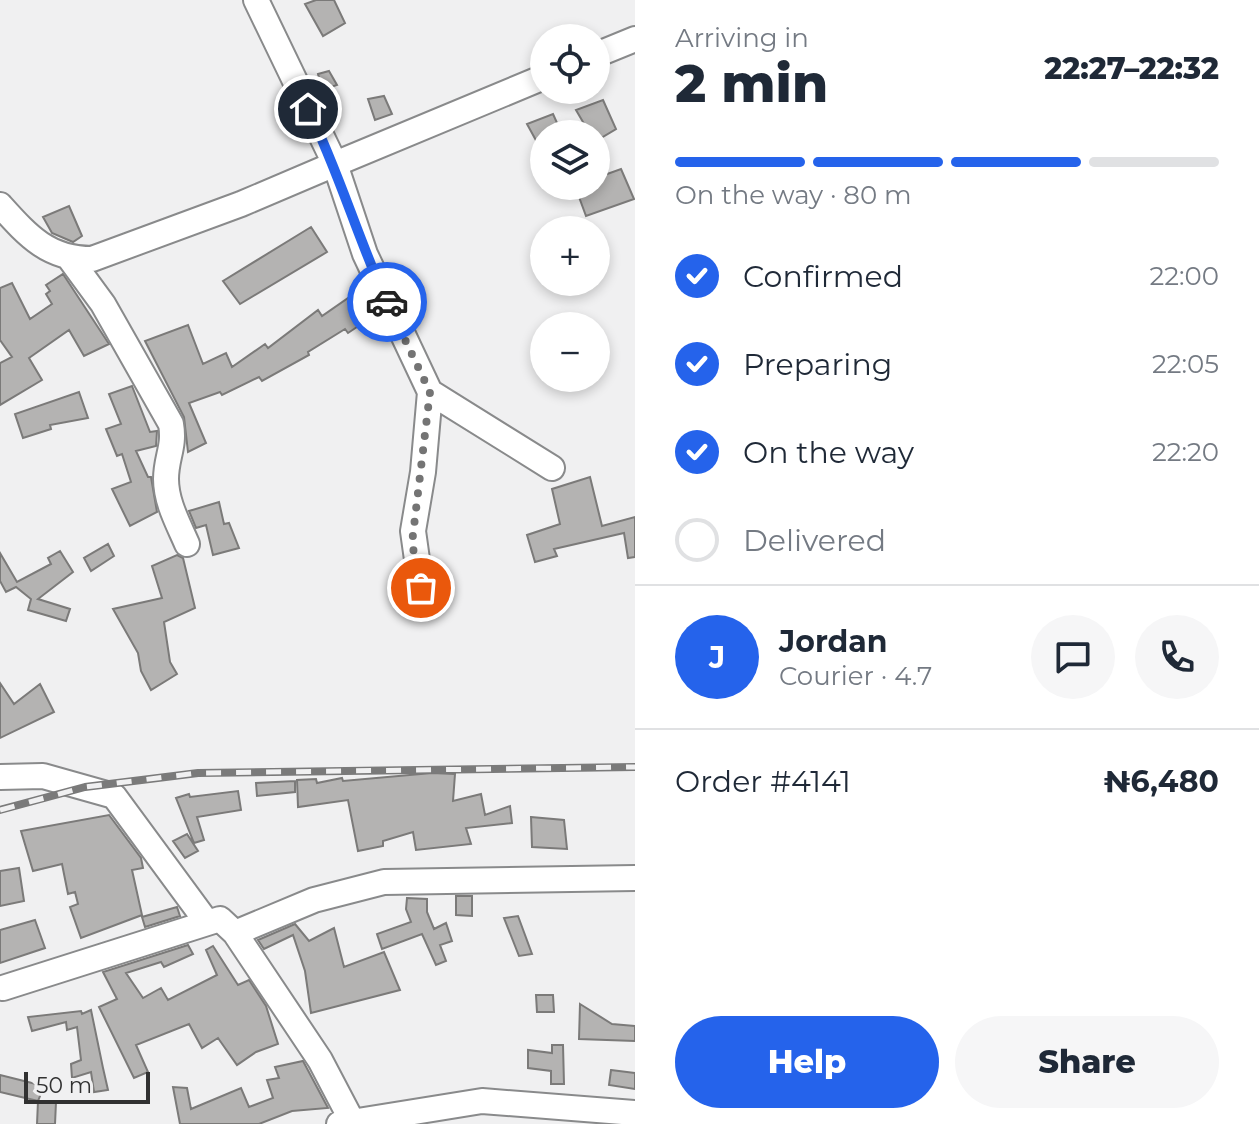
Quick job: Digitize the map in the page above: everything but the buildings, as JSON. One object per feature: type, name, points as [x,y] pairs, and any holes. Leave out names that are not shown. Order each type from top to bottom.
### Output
[{"type":"street","points":[[256,0],[335,164],[365,254],[430,392],[412,543],[421,588]]},
{"type":"street","points":[[610,49],[635,39]]},
{"type":"street","points":[[0,205],[26,235],[48,252],[70,259],[92,259],[241,204],[530,83]]},
{"type":"street","points":[[70,259],[103,304],[171,424],[175,443],[166,474],[167,495],[187,544]]},
{"type":"street","points":[[430,392],[552,468]]},
{"type":"street","points":[[0,777],[43,776],[114,796],[206,921]]},
{"type":"street","points":[[235,933],[314,900],[384,882],[635,878]]},
{"type":"street","points":[[3,988],[220,919],[235,933],[320,1060],[345,1123],[482,1101],[635,1113]]},
{"type":"railway","points":[[0,810],[85,787],[198,773],[635,767]]},
{"type":"way so far","points":[[387,302],[430,392],[423,472],[412,543],[421,588]]},
{"type":"route","points":[[308,109],[335,164],[365,254],[387,302]]}]
